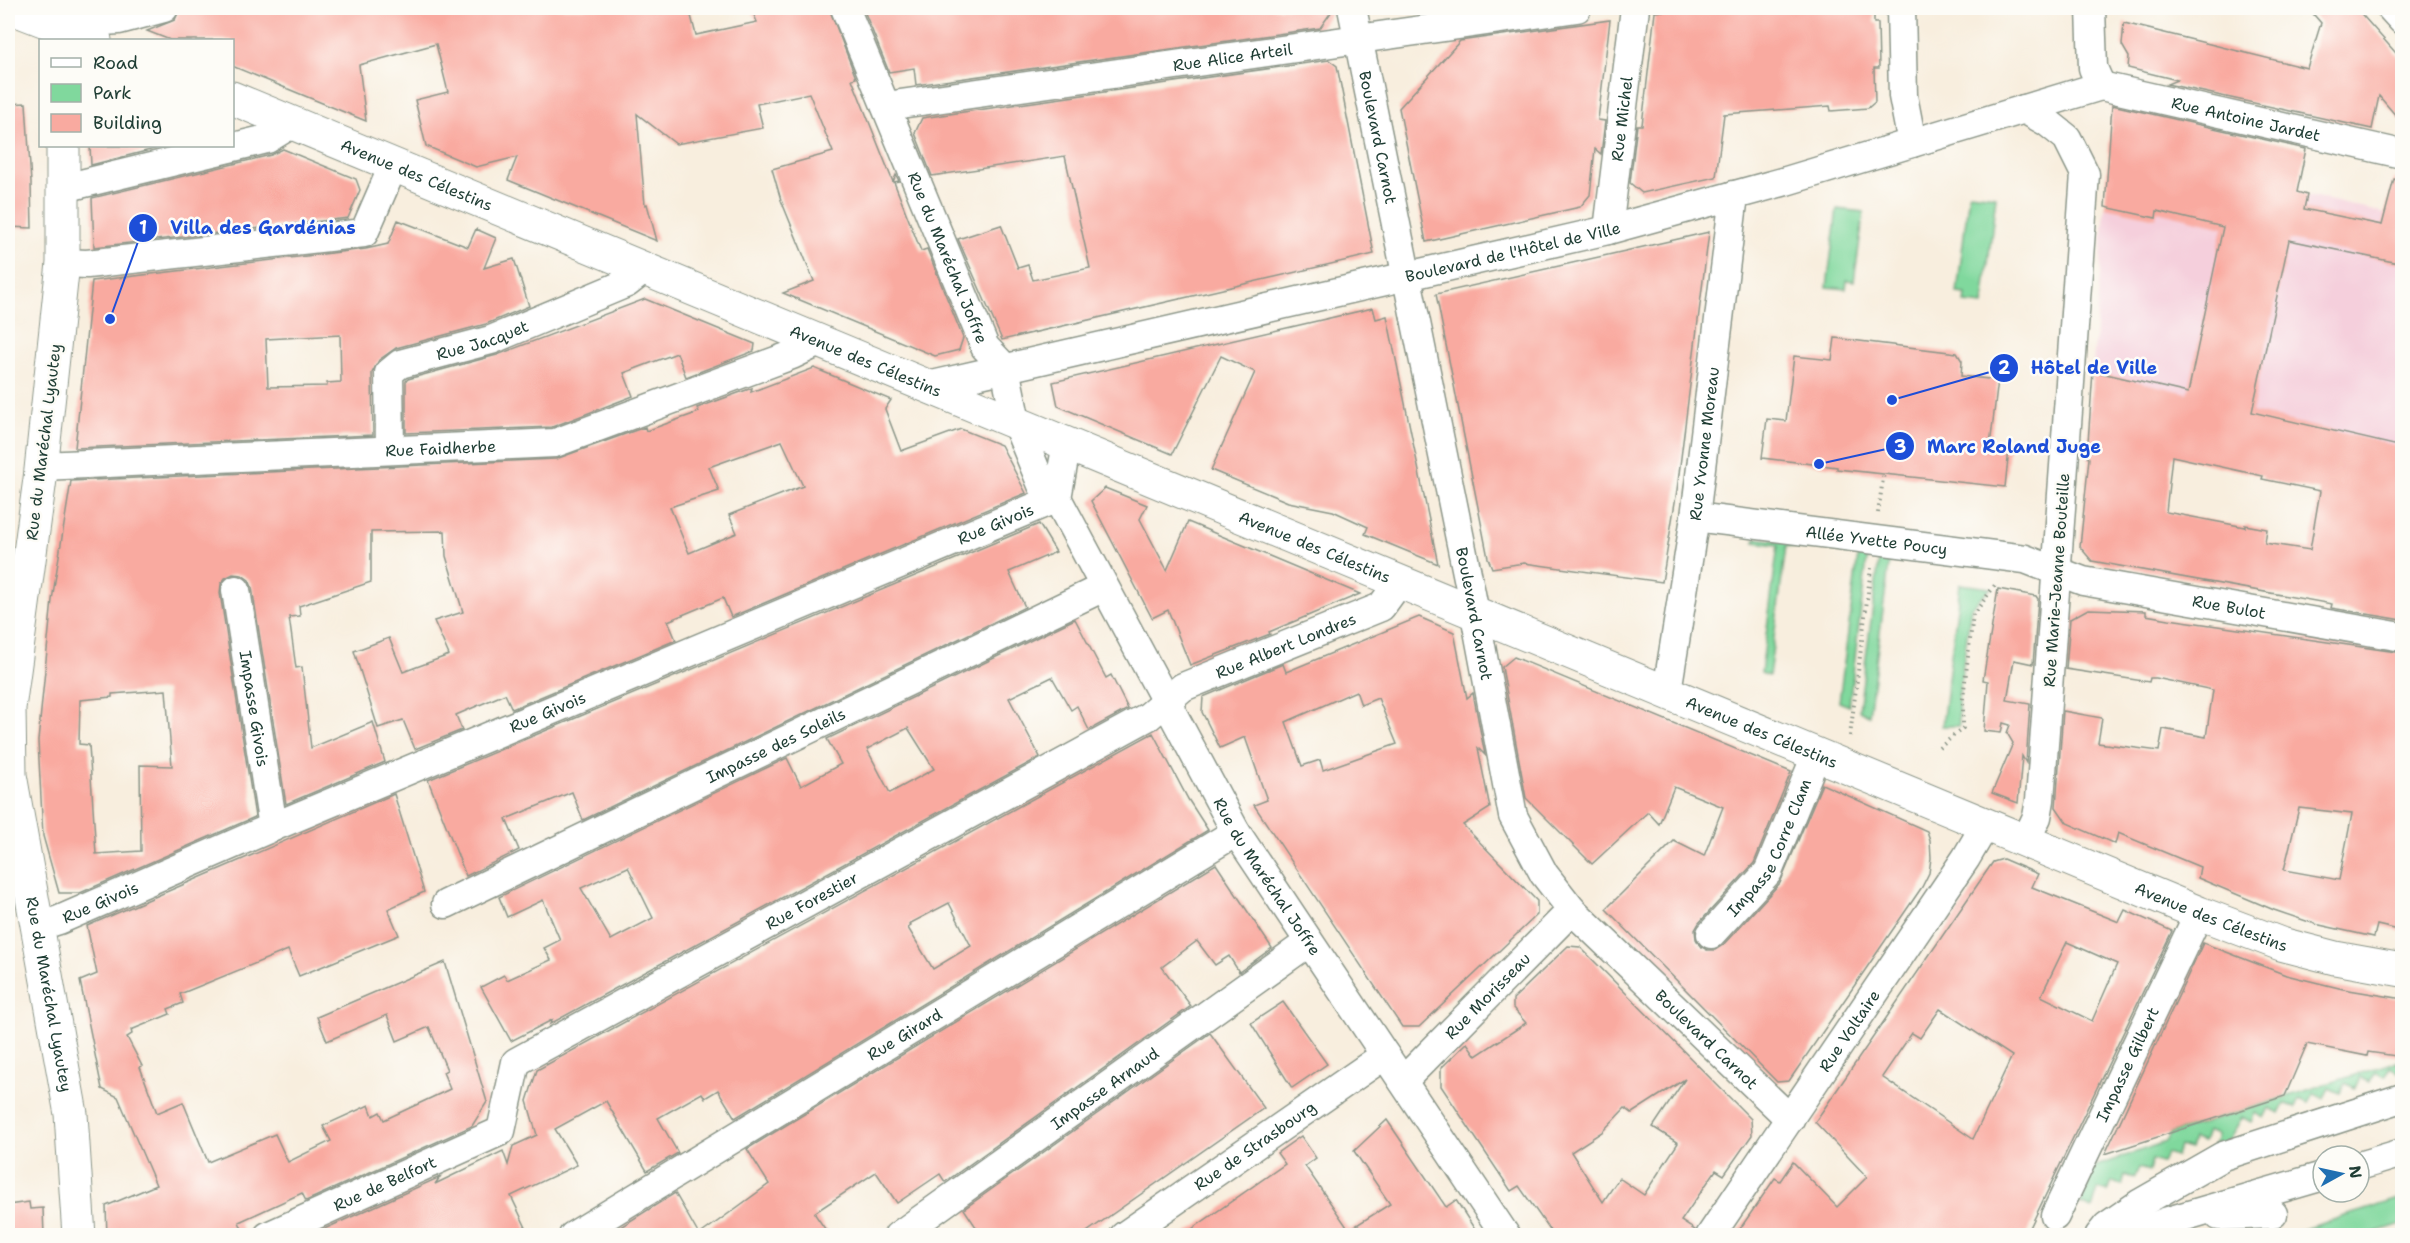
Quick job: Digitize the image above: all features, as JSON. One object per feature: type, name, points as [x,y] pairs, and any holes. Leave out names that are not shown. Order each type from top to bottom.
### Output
[{"type":"main road","points":[[12,8],[92,39]]},
{"type":"main road","name":"Avenue des Célestins","points":[[234,99],[2199,913],[2281,944],[2335,958],[2403,970]]},
{"type":"main road","name":"Rue du Maréchal Lyautey","points":[[63,147],[63,263],[42,466],[9,708],[9,776],[71,1114],[79,1236]]},
{"type":"street","points":[[55,24],[119,20],[164,8]]},
{"type":"street","name":"Rue du Maréchal Joffre","points":[[845,8],[985,347],[1005,368],[1016,422],[1042,485],[1058,498],[1236,832],[1506,1236]]},
{"type":"street","name":"Boulevard Carnot","points":[[1352,8],[1475,612],[1513,816],[1544,874],[1572,910],[1790,1119]]},
{"type":"street","name":"Rue Alice Arteil","points":[[886,106],[1577,8]]},
{"type":"street","name":"Rue Michel","points":[[1608,230],[1635,8]]},
{"type":"street","points":[[1901,8],[1904,96],[1912,143]]},
{"type":"street","points":[[2091,8],[2096,88]]},
{"type":"street","points":[[2391,8],[2403,20]]},
{"type":"street","name":"Boulevard de l'Hôtel de Ville","points":[[928,386],[1608,230],[2096,88]]},
{"type":"street","name":"Rue Antoine Jardet","points":[[2096,88],[2403,154]]},
{"type":"street","name":"Rue Marie-Jeanne Bouteille","points":[[2024,109],[2047,122],[2067,138],[2085,174],[2040,800],[2037,817],[2026,840]]},
{"type":"street","points":[[234,147],[267,139],[293,123]]},
{"type":"street","points":[[64,188],[234,147]]},
{"type":"street","points":[[63,263],[87,264],[364,233],[394,164]]},
{"type":"street","name":"Rue Yvonne Moreau","points":[[1667,691],[1695,517],[1734,195]]},
{"type":"street","name":"Rue Jacquet","points":[[390,450],[389,373],[400,364],[491,340],[627,283],[645,269]]},
{"type":"street","name":"Rue Faidherbe","points":[[42,466],[555,443],[792,355],[821,341]]},
{"type":"street","points":[[1058,498],[1067,443]]},
{"type":"street","name":"Rue Givois","points":[[37,927],[59,920],[273,827],[1058,498]]},
{"type":"street","name":"Allée Yvette Poucy","points":[[1695,517],[2025,559],[2056,572]]},
{"type":"street","name":"Rue Bulot","points":[[2056,572],[2083,581],[2403,637]]},
{"type":"street","name":"Rue Albert Londres","points":[[1167,703],[1183,687],[1381,608],[1400,581]]},
{"type":"street","name":"Impasse des Soleils","points":[[446,904],[1104,587]]},
{"type":"street","name":"Impasse Givois","points":[[236,590],[273,827]]},
{"type":"street","name":"Rue Forestier","points":[[501,1131],[516,1062],[1149,716],[1167,703]]},
{"type":"street","name":"Impasse Corre Clam","points":[[1710,934],[1768,872],[1817,753]]},
{"type":"street","name":"Rue Voltaire","points":[[1710,1236],[1966,858],[1986,824]]},
{"type":"street","name":"Rue Girard","points":[[573,1236],[1236,832]]},
{"type":"street","name":"Rue Morisseau","points":[[1403,1081],[1572,910]]},
{"type":"street","name":"Impasse Gilbert","points":[[2055,1216],[2199,913]]},
{"type":"street","name":"Impasse Arnaud","points":[[898,1236],[1310,942]]},
{"type":"street","name":"Rue de Strasbourg","points":[[1124,1236],[1385,1055]]},
{"type":"street","points":[[2099,1236],[2107,1227],[2139,1204],[2223,1156],[2403,1098]]},
{"type":"street","name":"Rue de Belfort","points":[[268,1236],[501,1131]]},
{"type":"street","points":[[2371,1164],[2403,1153]]},
{"type":"street","points":[[2371,1168],[2403,1168]]},
{"type":"street","points":[[2266,1204],[2311,1182]]},
{"type":"street","points":[[2129,1236],[2184,1216],[2266,1204],[2311,1194]]},
{"type":"path","points":[[1850,738],[1884,472]]},
{"type":"path","points":[[1939,748],[1963,728],[1963,698],[1973,615],[1995,586],[2025,559]]},
{"type":"shaded area","points":[[2292,191],[2402,218],[2402,485],[2089,418],[2105,207],[2155,218],[2157,211]]},
{"type":"green space","points":[[1969,193],[1996,196],[1983,305],[1965,303],[1966,294],[1957,293]]},
{"type":"green space","points":[[1837,209],[1864,212],[1854,281],[1847,280],[1846,289],[1827,287]]},
{"type":"green space","points":[[1756,538],[1810,545],[1809,549],[1786,546],[1769,676],[1761,673],[1778,545],[1755,542]]},
{"type":"green space","points":[[1836,547],[1868,551],[1849,706],[1839,702],[1858,555],[1835,551]]},
{"type":"green space","points":[[1880,553],[1914,557],[1913,560],[1890,557],[1869,715],[1859,710]]},
{"type":"green space","points":[[1960,584],[1991,588],[1971,607],[1958,700],[1959,726],[1942,726]]},
{"type":"green space","points":[[2402,1060],[2400,1072],[2391,1067],[2385,1077],[2376,1072],[2370,1082],[2360,1077],[2355,1088],[2345,1083],[2340,1093],[2329,1088],[2324,1098],[2314,1093],[2309,1103],[2299,1099],[2295,1108],[2285,1103],[2280,1113],[2269,1108],[2264,1118],[2255,1113],[2251,1122],[2242,1117],[2226,1146],[2212,1153],[2217,1135],[2207,1131],[2203,1142],[2193,1139],[2190,1149],[2179,1146],[2176,1156],[2166,1153],[2162,1163],[2152,1160],[2149,1171],[2139,1168],[2135,1178],[2125,1175],[2122,1185],[2112,1182],[2108,1192],[2098,1189],[2092,1209],[2080,1204],[2096,1166],[2165,1142],[2169,1134]]},
{"type":"green space","points":[[2402,1198],[2402,1224],[2367,1235],[2286,1235]]},
{"type":"building","points":[[180,8],[689,8],[696,35],[757,22],[751,8],[829,8],[856,78],[852,79],[893,182],[896,175],[899,181],[894,182],[921,251],[927,249],[963,338],[959,350],[935,356],[783,293],[814,281],[781,200],[772,169],[833,152],[809,93],[757,104],[763,128],[676,144],[637,114],[645,205],[647,204],[657,241],[508,180],[517,157],[476,167],[426,146],[415,100],[448,92],[436,44],[359,65],[366,121],[234,67],[234,39],[167,39],[147,31],[175,20]]},
{"type":"building","points":[[863,8],[1334,8],[1320,28],[916,85],[914,68],[889,72]]},
{"type":"building","points":[[1688,8],[1874,8],[1874,23],[1878,23],[1879,68],[1874,68],[1875,102],[1868,108],[1831,111],[1830,106],[1724,114],[1716,177],[1642,193],[1630,183],[1637,125],[1642,125],[1655,12]]},
{"type":"building","points":[[2308,8],[2356,8],[2403,61],[2403,124],[2379,96],[2372,129],[2167,84],[2177,80],[2128,68],[2129,57],[2122,45],[2124,23],[2307,68],[2321,23]]},
{"type":"building","points":[[1610,20],[1598,120],[1605,121],[1601,154],[1595,149],[1590,195],[1580,207],[1426,242],[1399,108],[1460,41]]},
{"type":"building","points":[[1329,60],[1337,66],[1374,254],[1002,340],[958,239],[1001,225],[1018,268],[1028,265],[1033,280],[1090,268],[1065,156],[932,176],[915,133],[922,118]]},
{"type":"building","points":[[26,103],[32,228],[8,227],[8,104]]},
{"type":"building","points":[[2112,105],[2306,149],[2297,192],[2307,195],[2304,209],[2382,225],[2394,179],[2403,180],[2403,264],[2289,240],[2252,412],[2403,447],[2403,620],[2331,608],[2332,604],[2092,561],[2080,547],[2089,458],[2087,457],[2093,371],[2188,393],[2223,227],[2157,211],[2156,218],[2105,207]],"holes":[[[2172,456],[2263,476],[2262,479],[2320,491],[2310,550],[2265,543],[2267,529],[2166,512]]]},
{"type":"building","points":[[90,147],[158,148],[91,165]]},
{"type":"building","points":[[283,149],[356,179],[360,190],[348,218],[94,247],[92,198],[271,155]]},
{"type":"building","points":[[398,220],[468,247],[476,229],[496,238],[484,268],[514,259],[529,306],[486,324],[396,348],[379,360],[372,373],[373,435],[75,448],[92,281],[366,249],[388,244]],"holes":[[[340,335],[341,382],[327,383],[327,386],[268,387],[266,339]]]},
{"type":"building","points":[[1709,232],[1677,490],[1662,582],[1524,563],[1492,568],[1488,558],[1436,294]]},
{"type":"building","points":[[645,299],[755,344],[754,351],[686,377],[677,353],[624,373],[633,396],[552,427],[406,433],[406,381],[408,379],[497,355]]},
{"type":"building","points":[[1373,308],[1376,319],[1387,316],[1438,564],[1365,534],[1368,527],[1333,511],[1288,502],[1211,470],[1255,372],[1221,356],[1172,454],[1058,406],[1053,382]]},
{"type":"building","points":[[1835,338],[1957,353],[1962,361],[1961,376],[1998,380],[1990,446],[2009,449],[2005,487],[1837,469],[1837,467],[1762,458],[1767,419],[1786,421],[1794,356],[1832,360]]},
{"type":"building","points":[[814,368],[891,400],[885,409],[901,451],[961,429],[1001,445],[1026,493],[731,617],[723,598],[668,621],[676,640],[512,709],[505,694],[456,715],[462,730],[415,749],[403,720],[378,728],[354,651],[389,638],[403,672],[449,655],[434,621],[463,612],[446,556],[445,531],[371,532],[371,582],[299,606],[300,616],[289,617],[296,668],[302,667],[311,748],[373,722],[385,762],[286,804],[252,587],[249,580],[242,575],[233,574],[225,578],[221,584],[220,593],[255,817],[80,893],[59,893],[43,836],[38,741],[52,600],[71,481],[556,459],[645,427],[646,431],[699,412],[697,408],[752,388],[751,392]],"holes":[[[782,441],[803,486],[729,515],[737,533],[689,553],[670,507],[719,491],[709,467]],[[166,690],[172,766],[140,765],[141,851],[96,854],[89,745],[79,744],[80,700],[112,697],[112,694]]]},
{"type":"building","points":[[1105,488],[1147,505],[1140,519],[1167,570],[1188,522],[1360,594],[1269,632],[1270,634],[1190,665],[1168,610],[1152,618],[1091,501]]},
{"type":"building","points":[[1039,524],[1056,552],[1009,572],[1025,607],[583,820],[572,792],[506,819],[519,850],[466,876],[428,780]]},
{"type":"building","points":[[1998,589],[2036,596],[2038,599],[2033,664],[2014,660],[2007,700],[2030,704],[2026,763],[2022,756],[2018,803],[1992,793],[2013,743],[2007,733],[2010,725],[2003,723],[2001,733],[1984,731],[1988,681],[1983,680]]},
{"type":"building","points":[[2088,609],[2146,611],[2146,615],[2169,619],[2403,653],[2403,931],[2377,925],[2374,937],[2315,924],[2274,910],[2198,878],[2200,867],[2118,833],[2115,844],[2067,823],[2056,807],[2063,711],[2102,718],[2098,743],[2159,751],[2163,729],[2206,737],[2213,690],[2156,678],[2150,678],[2149,682],[2066,669],[2070,619]],"holes":[[[2299,808],[2352,814],[2339,880],[2284,870]]]},
{"type":"building","points":[[1419,617],[1454,632],[1467,698],[1473,693],[1485,755],[1478,748],[1490,808],[1463,825],[1537,901],[1537,915],[1419,1027],[1402,1027],[1254,805],[1267,800],[1245,737],[1220,748],[1202,712],[1203,697],[1283,664],[1286,672]],"holes":[[[1356,691],[1361,705],[1378,698],[1397,744],[1323,770],[1320,760],[1302,766],[1286,722]]]},
{"type":"building","points":[[1075,619],[1106,678],[1111,675],[1128,709],[1089,730],[1077,706],[1071,710],[1052,677],[1009,698],[1040,757],[550,1024],[552,1020],[511,1041],[481,987],[504,975],[507,980],[551,960],[544,948],[560,940],[543,900],[507,917],[499,897],[787,758],[801,786],[841,764],[827,739]],"holes":[[[908,728],[934,769],[890,793],[867,749]],[[628,867],[653,918],[611,940],[581,888]]]},
{"type":"building","points":[[1514,657],[1791,772],[1754,863],[1695,930],[1700,946],[1707,950],[1715,950],[1723,945],[1780,883],[1822,784],[1927,831],[1931,858],[1929,873],[1922,887],[1789,1081],[1777,1082],[1606,909],[1674,841],[1704,856],[1723,807],[1674,787],[1659,824],[1648,812],[1592,864],[1526,798],[1502,667]]},
{"type":"building","points":[[1153,733],[1188,799],[1208,830],[735,1118],[718,1090],[705,1098],[702,1093],[658,1118],[678,1153],[647,1171],[606,1101],[555,1129],[577,1165],[511,1196],[530,1236],[322,1236],[320,1231],[440,1177],[435,1184],[503,1151],[508,1165],[513,1146],[537,1135],[527,1101],[537,1070]],"holes":[[[949,903],[971,946],[933,969],[908,928],[911,926],[909,924]]]},
{"type":"building","points":[[394,794],[424,892],[388,909],[399,935],[299,976],[288,950],[180,994],[183,1003],[168,1009],[170,1014],[131,1030],[132,1034],[127,1037],[142,1066],[140,1067],[157,1113],[183,1102],[208,1162],[275,1134],[288,1162],[331,1141],[323,1126],[369,1105],[373,1116],[380,1112],[384,1120],[450,1089],[443,1072],[447,1070],[429,1027],[397,1041],[387,1015],[327,1041],[317,1017],[445,962],[487,1102],[472,1126],[306,1201],[302,1193],[239,1222],[245,1236],[107,1236],[106,1206],[156,1185],[118,1097],[102,1089],[80,981],[97,974],[87,926]]},
{"type":"building","points":[[2003,859],[2038,874],[2032,887],[2119,922],[2125,910],[2172,931],[2026,1236],[1735,1236],[1775,1178],[1780,1181],[1793,1162],[1837,1207],[1867,1177],[1815,1122],[1993,862]],"holes":[[[2067,942],[2117,964],[2092,1021],[2041,996]],[[1940,1009],[2012,1056],[1973,1139],[1882,1077],[1912,1033],[1920,1038]]]},
{"type":"building","points":[[1216,864],[1272,948],[1239,972],[1229,956],[1215,965],[1197,941],[1162,967],[1191,1006],[945,1182],[940,1174],[897,1203],[876,1172],[814,1213],[830,1236],[606,1236],[675,1193],[699,1235],[769,1184],[747,1149]]},
{"type":"building","points":[[2203,943],[2286,975],[2343,989],[2403,999],[2403,1057],[2368,1052],[2367,1056],[2307,1044],[2285,1096],[2105,1154]]},
{"type":"building","points":[[1568,946],[1580,947],[1751,1119],[1752,1135],[1724,1175],[1716,1170],[1681,1221],[1695,1230],[1694,1236],[1554,1236],[1519,1186],[1511,1191],[1441,1086],[1441,1068],[1467,1043],[1476,1056],[1526,1023],[1513,1008],[1513,999]],"holes":[[[1685,1079],[1653,1127],[1678,1143],[1644,1195],[1619,1178],[1603,1202],[1571,1152],[1602,1132],[1625,1108],[1632,1113]]]},
{"type":"building","points":[[1283,1002],[1327,1064],[1292,1088],[1251,1023]]},
{"type":"building","points":[[1210,1033],[1264,1108],[1081,1236],[982,1236],[964,1209]]},
{"type":"building","points":[[1387,1120],[1446,1207],[1456,1200],[1479,1236],[1182,1236],[1285,1164],[1277,1153],[1301,1136],[1316,1158],[1305,1166],[1349,1230],[1390,1204],[1354,1151]]},
{"type":"building","points":[[29,1202],[30,1209],[43,1208],[44,1236],[8,1236],[8,1205]]},
{"type":"place","name":"Villa des Gardénias","points":[[110,319]]},
{"type":"place","name":"Hôtel de Ville","points":[[1892,400]]},
{"type":"place","name":"Marc Roland Juge","points":[[1819,464]]}]
